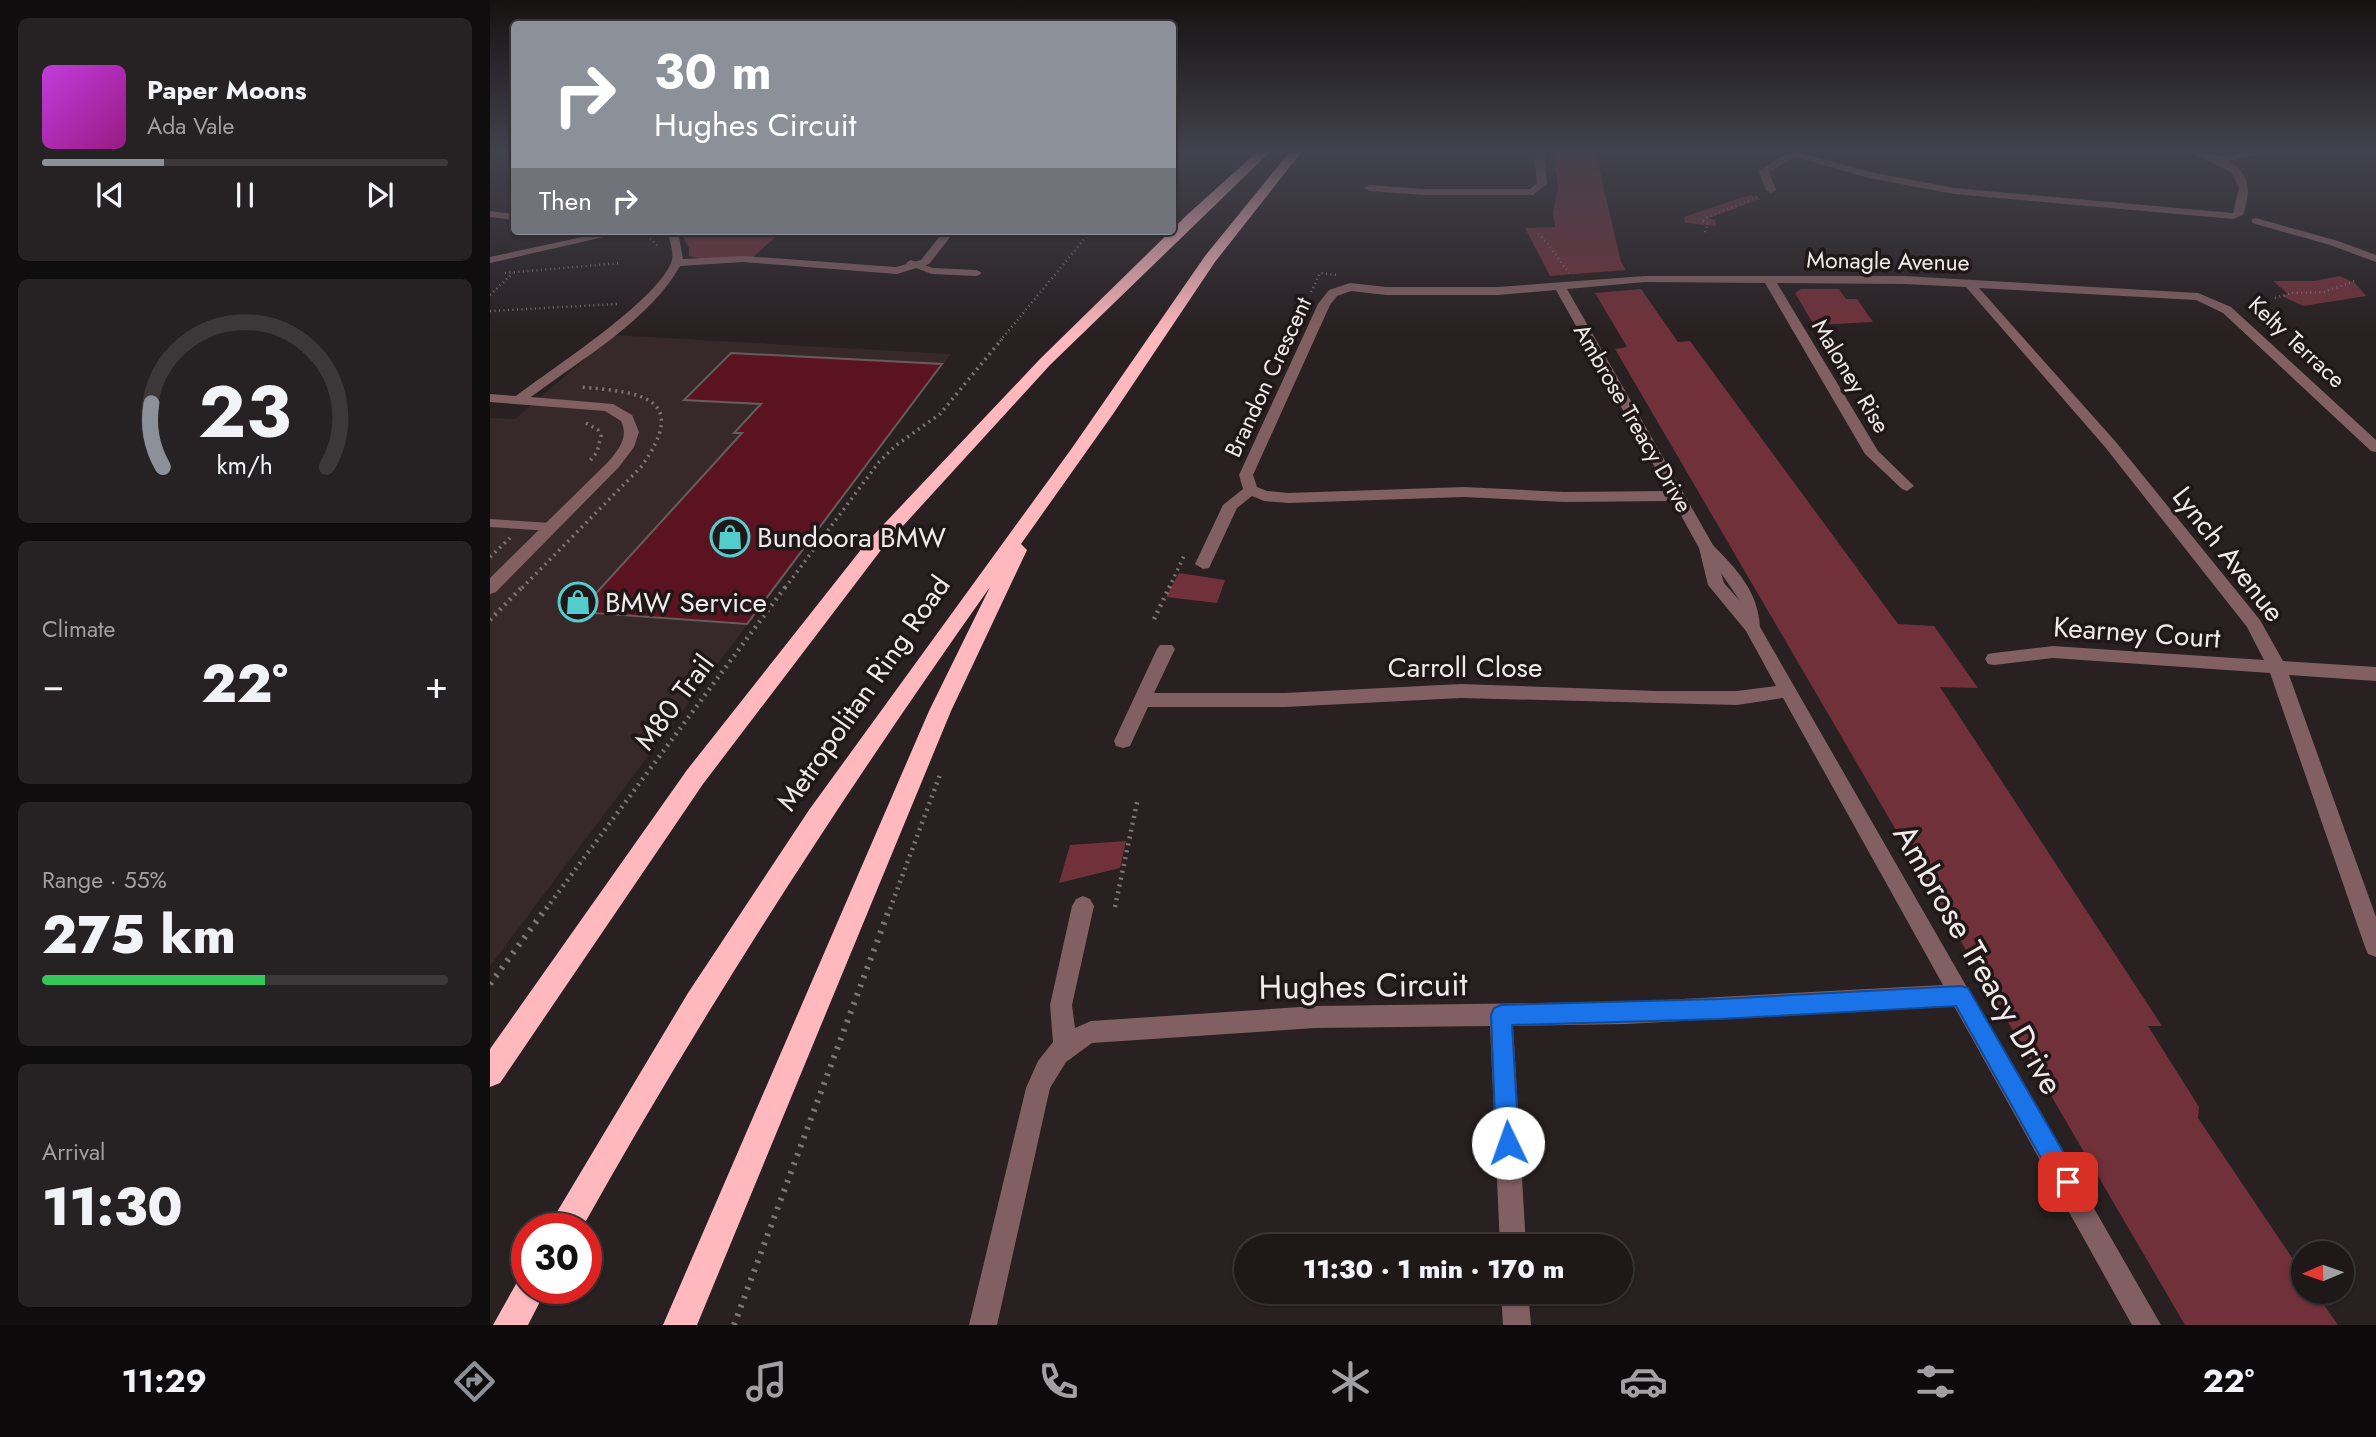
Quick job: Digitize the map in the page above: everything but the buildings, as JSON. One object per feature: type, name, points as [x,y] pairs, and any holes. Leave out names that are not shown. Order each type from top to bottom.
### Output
[{"type":"highway","points":[[1176,234],[1199,212]]},
{"type":"highway","name":"Metropolitan Ring Road","points":[[573,1213],[633,1107],[781,871],[1124,386],[1216,249],[1246,212]]},
{"type":"highway","points":[[490,1073],[665,818],[757,694],[874,547],[1045,362],[1175,235]]},
{"type":"highway","points":[[680,1325],[940,711],[999,594],[1036,510]]},
{"type":"highway","points":[[510,1325],[522,1304]]},
{"type":"street","points":[[2188,212],[2244,220],[2297,233],[2376,259]]},
{"type":"street","points":[[2244,212],[2244,220]]},
{"type":"street","points":[[490,214],[511,217]]},
{"type":"street","points":[[490,260],[617,235]]},
{"type":"street","points":[[526,400],[663,286],[676,266],[679,249],[673,235]]},
{"type":"street","points":[[676,266],[770,263],[897,271],[930,258],[947,235]]},
{"type":"street","points":[[490,254],[553,236]]},
{"type":"street","name":"Monagle Avenue","points":[[1559,282],[1645,279],[1891,279],[2182,295],[2214,302]]},
{"type":"street","name":"Maloney Rise","points":[[1769,279],[1872,454],[1907,486]]},
{"type":"street","name":"Brandon Crescent","points":[[1559,282],[1408,291],[1355,287],[1333,293],[1324,304],[1247,470],[1246,480],[1251,490],[1272,498],[1464,492],[1564,497],[1678,496]]},
{"type":"street","name":"Ambrose Treacy Drive","points":[[1559,282],[1707,548],[1716,585],[1752,627],[2147,1325]]},
{"type":"street","name":"Lynch Avenue","points":[[1969,283],[2110,444],[2254,624],[2277,667],[2376,947]]},
{"type":"street","name":"Kelty Terrace","points":[[2214,302],[2251,331],[2376,449]]},
{"type":"street","points":[[490,398],[608,407],[625,415],[633,435],[625,452],[490,588]]},
{"type":"street","points":[[1203,564],[1231,505],[1251,490]]},
{"type":"street","points":[[1123,741],[1166,649]]},
{"type":"street","name":"Kearney Court","points":[[1994,659],[2053,652],[2277,667]]},
{"type":"street","points":[[2277,667],[2376,674]]},
{"type":"street","name":"Carroll Close","points":[[1143,700],[1285,700],[1461,691],[1737,698],[1788,691]]},
{"type":"street","points":[[1065,1045],[1061,1005],[1083,906]]},
{"type":"street","name":"Hughes Circuit","points":[[983,1325],[1044,1071],[1065,1045],[1091,1032],[1315,1017],[1717,1009],[1961,995]]},
{"type":"street","points":[[1501,1015],[1512,1234]]},
{"type":"street","points":[[1516,1304],[1517,1325]]},
{"type":"lane","points":[[914,265],[932,271],[976,273]]},
{"type":"lane","points":[[490,523],[551,527]]},
{"type":"path","points":[[1705,232],[1708,224],[1701,220],[1720,212]]},
{"type":"path","points":[[1538,234],[1546,240],[1550,252],[1571,276],[1559,282]]},
{"type":"path","points":[[647,235],[657,244],[662,255]]},
{"type":"path","name":"M80 Trail","points":[[490,984],[879,461],[895,446],[940,414],[1088,235]]},
{"type":"path","points":[[497,273],[621,263]]},
{"type":"path","points":[[490,295],[513,273]]},
{"type":"path","points":[[1309,297],[1320,273],[1347,277]]},
{"type":"path","points":[[2276,298],[2291,293],[2324,292],[2357,280]]},
{"type":"path","points":[[490,312],[624,304],[617,310]]},
{"type":"path","points":[[576,420],[588,423],[601,436],[597,452],[581,470]]},
{"type":"path","points":[[490,557],[523,525]]},
{"type":"path","points":[[1154,619],[1185,555]]},
{"type":"path","points":[[734,1325],[945,762]]},
{"type":"path","points":[[1115,907],[1138,798]]},
{"type":"shaded area","points":[[1609,212],[1621,262],[1626,270],[1550,276],[1525,228],[1555,227],[1553,213]]},
{"type":"shaded area","points":[[1700,212],[1726,212],[1709,218],[1715,220],[1716,226],[1685,223],[1684,217]]},
{"type":"shaded area","points":[[682,235],[778,235],[753,257],[702,259],[689,256],[689,248]]},
{"type":"shaded area","points":[[2340,276],[2355,283],[2366,296],[2303,306],[2282,296],[2288,294],[2273,281],[2314,281]]},
{"type":"shaded area","points":[[1641,289],[1678,342],[1690,341],[1898,624],[1934,626],[1978,688],[1940,687],[2162,1026],[2148,1026],[2199,1107],[2198,1118],[2291,1256],[2291,1304],[2323,1304],[2338,1325],[2185,1325],[1615,349],[1627,347],[1595,293]]},
{"type":"shaded area","points":[[1801,289],[1839,289],[1846,299],[1857,299],[1873,322],[1814,325],[1795,293]]},
{"type":"shaded area","points":[[613,335],[951,354],[490,966],[490,418],[515,419]]},
{"type":"shaded area","points":[[1179,573],[1225,580],[1217,603],[1166,597]]},
{"type":"shaded area","points":[[1126,841],[1120,868],[1059,883],[1070,845]]},
{"type":"place","name":"Bundoora BMW","points":[[730,537]]},
{"type":"place","name":"BMW Service","points":[[578,602]]},
{"type":"route","points":[[1508,1143],[1501,1015],[1720,1009],[1961,995],[2068,1182]]}]
